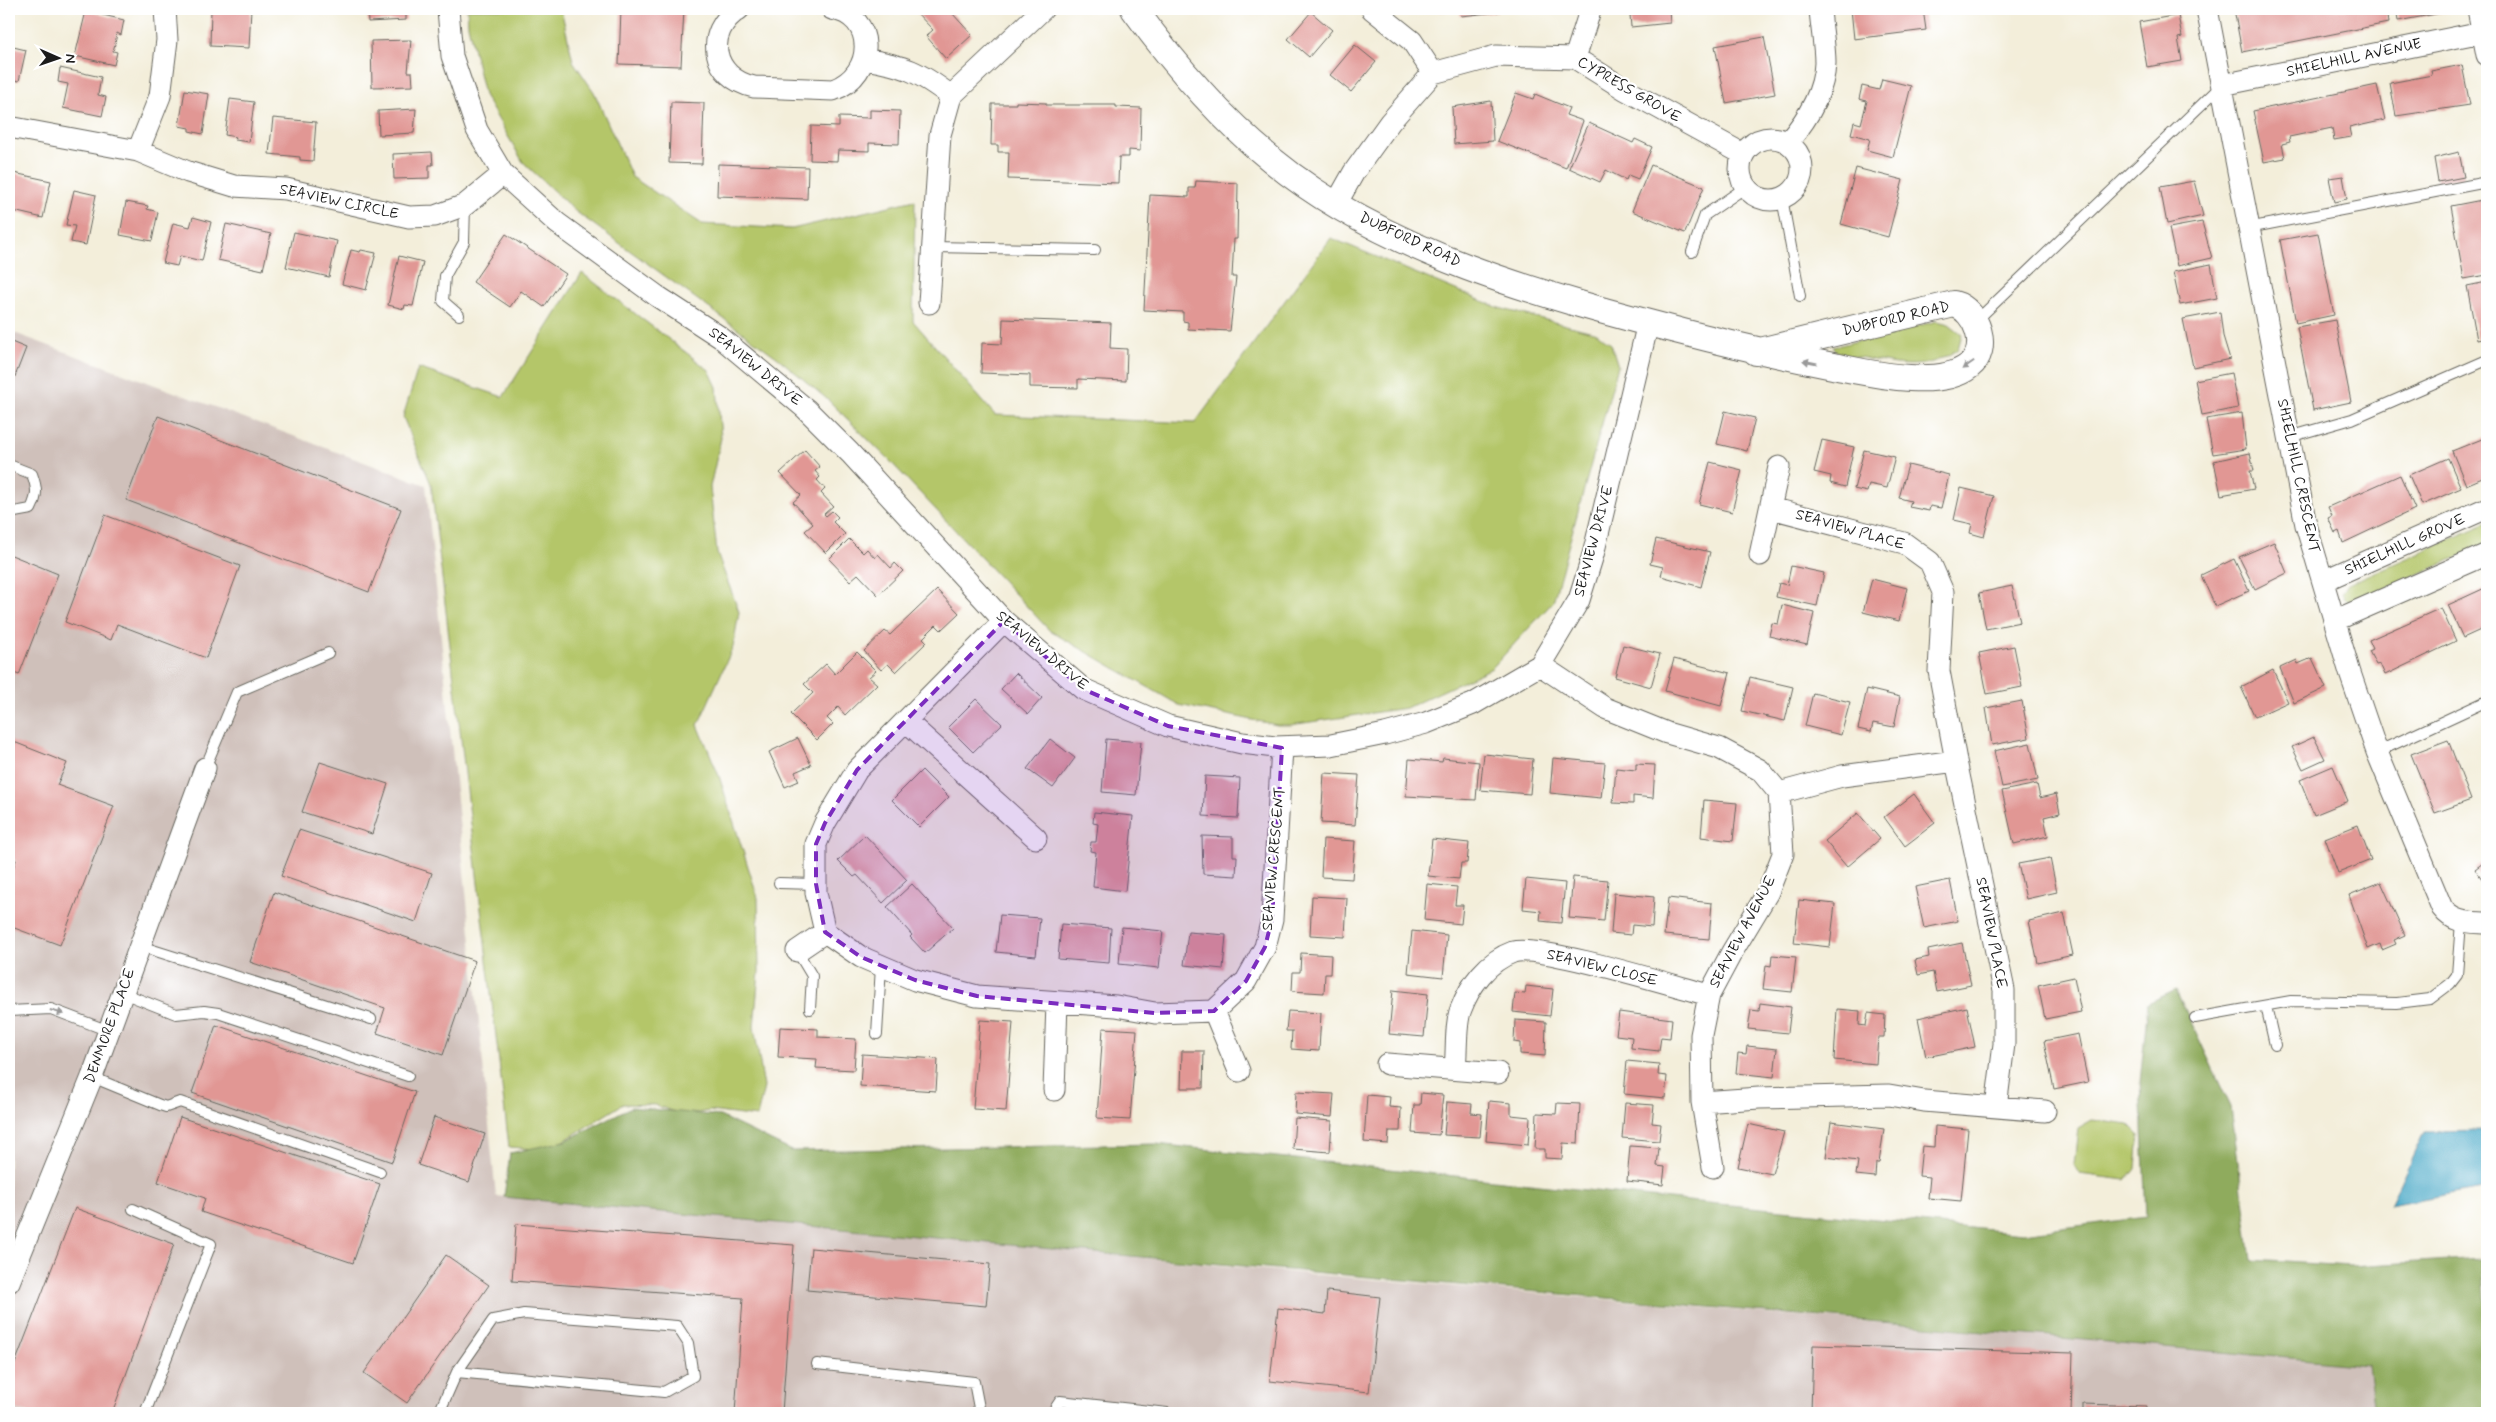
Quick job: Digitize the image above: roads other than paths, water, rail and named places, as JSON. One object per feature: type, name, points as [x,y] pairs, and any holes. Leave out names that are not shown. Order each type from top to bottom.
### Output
[{"type":"street","points":[[138,151],[160,96],[167,40],[166,9]]},
{"type":"street","name":"SEAVIEW DRIVE","points":[[448,9],[452,56],[477,130],[503,174],[557,223],[657,296],[720,337],[806,409],[850,453],[1004,621],[1083,690],[1168,726],[1242,743],[1282,748],[1331,745],[1426,723],[1472,704],[1540,664],[1579,600],[1592,555],[1648,323]]},
{"type":"street","points":[[739,9],[723,22],[716,43],[718,58],[723,70],[729,76],[744,85],[833,90],[851,80],[862,66],[866,46],[862,31],[854,20],[841,11],[832,9]]},
{"type":"street","points":[[929,303],[940,135],[951,96],[1043,9]]},
{"type":"street","name":"DUBFORD ROAD","points":[[1134,9],[1179,68],[1214,106],[1273,161],[1336,204],[1399,238],[1482,273],[1648,323],[1756,352],[1908,378],[1929,378],[1949,375],[1967,368],[1974,361],[1979,341],[1976,321],[1962,306],[1954,304],[1756,352]]},
{"type":"street","points":[[1336,204],[1354,172],[1390,122],[1434,73],[1412,41],[1372,9]]},
{"type":"street","points":[[1575,58],[1589,9]]},
{"type":"street","points":[[1788,142],[1812,106],[1825,64],[1820,9]]},
{"type":"street","name":"SHIELHILL CRESCENT","points":[[2207,9],[2306,524],[2336,620],[2350,673],[2377,752],[2442,908],[2452,918],[2461,922]]},
{"type":"street","points":[[2478,9],[2485,31],[2487,55]]},
{"type":"street","name":"SHIELHILL AVENUE","points":[[2222,85],[2485,31]]},
{"type":"street","name":"CYPRESS GROVE","points":[[1434,73],[1496,56],[1575,58],[1626,90],[1743,154]]},
{"type":"street","points":[[864,59],[900,65],[927,78],[951,96]]},
{"type":"street","name":"SEAVIEW CIRCLE","points":[[9,127],[138,151],[188,172],[234,186],[286,189],[408,217],[435,216],[465,205],[503,174]]},
{"type":"street","points":[[1779,138],[1788,142],[1800,155],[1803,172],[1796,188],[1782,198],[1766,200],[1751,193],[1741,176],[1740,165],[1743,154],[1758,140],[1779,138]]},
{"type":"street","points":[[1760,555],[1779,467]]},
{"type":"street","name":"SEAVIEW PLACE","points":[[1771,508],[1904,543],[1930,562],[1944,592],[1939,671],[2004,990],[2004,1044],[1996,1107]]},
{"type":"street","name":"SHIELHILL GROVE","points":[[2323,581],[2487,508]]},
{"type":"street","points":[[2336,620],[2487,554]]},
{"type":"street","points":[[1004,621],[857,770],[824,823],[816,844],[816,894],[826,932],[861,957],[915,980],[977,996],[1116,1006],[1155,1013],[1214,1011],[1239,1071]]},
{"type":"street","points":[[1540,664],[1605,708],[1667,733],[1719,748],[1760,770],[1779,792],[1842,776],[1956,761]]},
{"type":"street","points":[[906,721],[1036,838]]},
{"type":"street","name":"SEAVIEW CRESCENT","points":[[1214,1011],[1246,981],[1265,947],[1272,919],[1282,748]]},
{"type":"street","name":"DENMORE PLACE","points":[[9,1282],[92,1077],[205,768]]},
{"type":"street","name":"SEAVIEW AVENUE","points":[[1713,1166],[1702,1102],[1701,1035],[1709,995],[1768,892],[1783,854],[1779,792]]},
{"type":"street","points":[[2461,922],[2487,923]]},
{"type":"street","points":[[797,951],[826,932]]},
{"type":"street","name":"SEAVIEW CLOSE","points":[[1455,1069],[1460,1010],[1482,972],[1514,952],[1529,951],[1571,959],[1709,995]]},
{"type":"street","points":[[1054,1090],[1057,1003]]},
{"type":"street","points":[[1387,1064],[1498,1073]]},
{"type":"street","points":[[1702,1102],[1759,1098],[1889,1095],[2045,1111]]},
{"type":"lane","points":[[1976,321],[2222,85]]},
{"type":"lane","points":[[2248,228],[2487,182]]},
{"type":"lane","points":[[1692,252],[1705,215],[1746,187]]},
{"type":"lane","points":[[1782,198],[1789,246],[1800,296]]},
{"type":"lane","points":[[459,315],[443,301],[445,276],[464,242],[465,205]]},
{"type":"lane","points":[[933,247],[1094,250]]},
{"type":"lane","points":[[2289,437],[2352,419],[2487,360]]},
{"type":"lane","points":[[9,466],[32,474],[37,488],[36,498],[31,509],[9,512]]},
{"type":"lane","points":[[205,768],[237,692],[328,652]]},
{"type":"lane","points":[[2377,752],[2487,701]]},
{"type":"lane","points":[[779,884],[816,884]]},
{"type":"lane","points":[[2195,1018],[2291,1001],[2397,1003],[2430,999],[2450,984],[2456,975],[2461,922]]},
{"type":"lane","points":[[140,946],[370,1019]]},
{"type":"lane","points":[[797,951],[812,976],[810,1009]]},
{"type":"lane","points":[[877,1034],[882,966]]},
{"type":"lane","points":[[123,993],[176,1014],[204,1011],[218,1013],[408,1076]]},
{"type":"lane","points":[[2266,1006],[2275,1045]]},
{"type":"lane","points":[[9,1011],[51,1009],[109,1031]]},
{"type":"lane","points":[[92,1077],[160,1106],[166,1107],[180,1102],[380,1172]]},
{"type":"lane","points":[[133,1209],[211,1244],[144,1413]]},
{"type":"lane","points":[[439,1413],[457,1372],[494,1320],[524,1314],[677,1326],[688,1343],[693,1376],[664,1392],[457,1372]]},
{"type":"lane","points":[[817,1364],[974,1382],[980,1413]]},
{"type":"lane","points":[[1052,1413],[1060,1401],[1167,1413]]},
{"type":"water","points":[[2487,1131],[2487,1187],[2390,1205],[2424,1132]]}]
